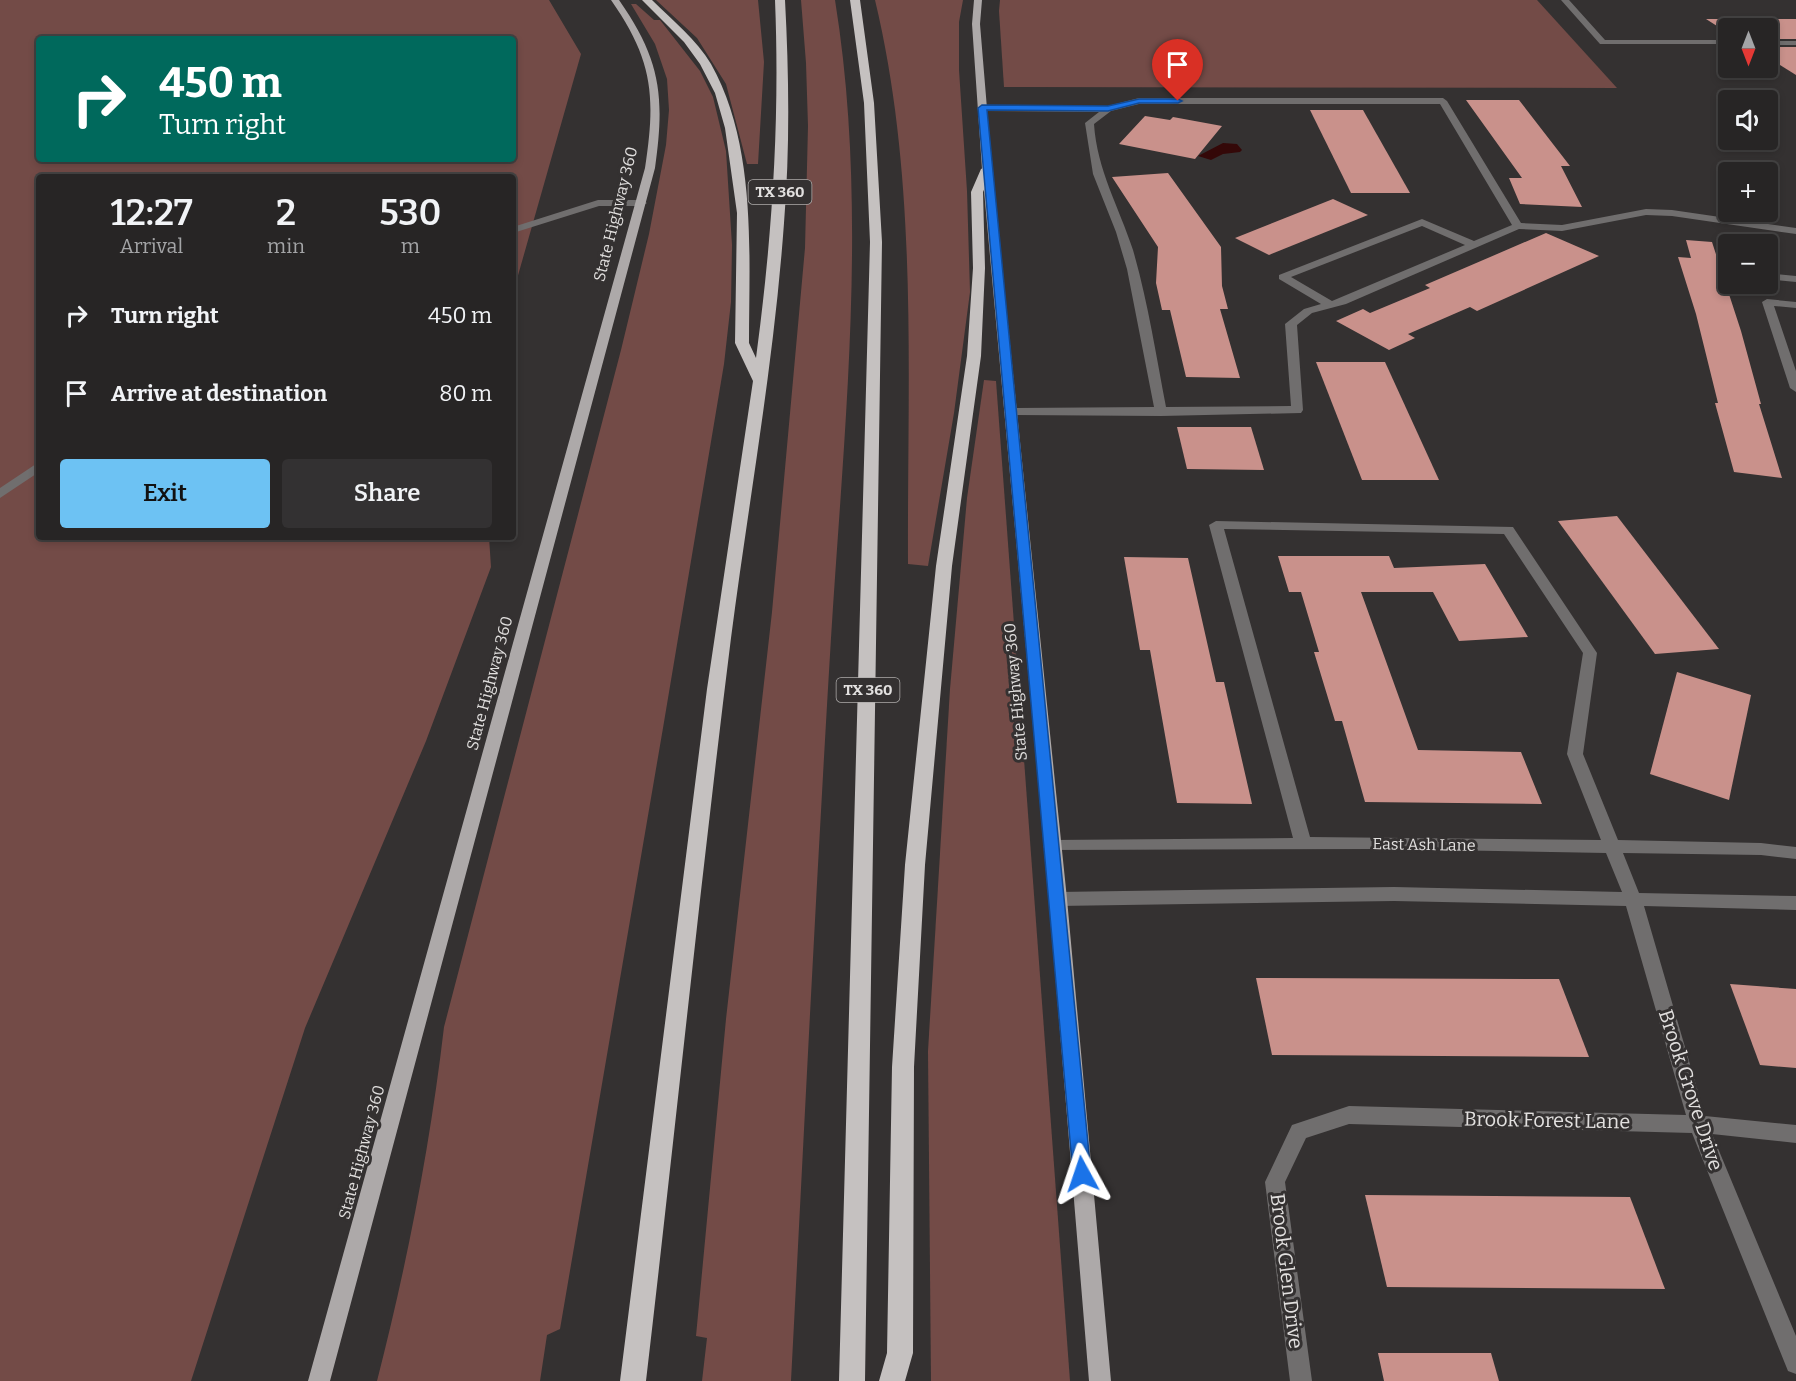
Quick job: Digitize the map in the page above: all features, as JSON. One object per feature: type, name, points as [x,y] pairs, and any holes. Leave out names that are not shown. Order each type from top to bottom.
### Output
[{"type":"highway","points":[[647,0],[687,40],[705,63],[720,93],[730,129],[743,213],[742,343],[761,383]]},
{"type":"highway","name":"TX 360","points":[[633,1381],[729,592],[761,383],[777,244],[782,164],[780,0]]},
{"type":"highway","name":"TX 360","points":[[852,1381],[876,242],[869,103],[855,0]]},
{"type":"highway","points":[[892,1381],[900,1353],[903,1067],[915,865],[944,566],[974,356],[979,268],[977,192],[987,169]]},
{"type":"main road","name":"State Highway 360","points":[[319,1381],[642,203],[658,126],[656,88],[648,54],[633,23],[615,0]]},
{"type":"main road","name":"State Highway 360","points":[[978,0],[975,24],[987,169],[1051,846],[1058,899],[1100,1381]]},
{"type":"street","points":[[1564,0],[1603,42],[1718,42]]},
{"type":"street","points":[[1778,43],[1796,43]]},
{"type":"street","points":[[982,108],[1108,109],[1139,101],[1443,101],[1518,226]]},
{"type":"street","points":[[1108,109],[1089,123],[1096,174],[1126,245],[1161,412]]},
{"type":"street","points":[[516,229],[598,203],[642,203]]},
{"type":"street","points":[[1010,412],[1297,410],[1291,324],[1308,311],[1330,305],[1518,226],[1562,228],[1646,212],[1672,213],[1796,231]]},
{"type":"street","points":[[1330,305],[1283,277],[1422,222],[1473,245]]},
{"type":"street","points":[[1778,277],[1796,279]]},
{"type":"street","points":[[1796,305],[1766,297],[1796,388]]},
{"type":"street","points":[[0,494],[36,468]]},
{"type":"street","name":"Brook Grove Drive","points":[[1303,843],[1216,525],[1508,530],[1590,653],[1575,754],[1633,900],[1698,1124],[1796,1363]]},
{"type":"street","name":"East Ash Lane","points":[[1051,846],[1303,843],[1761,849],[1796,853]]},
{"type":"street","points":[[1058,899],[1394,894],[1796,903]]},
{"type":"street","name":"Brook Forest Lane","points":[[1299,1131],[1349,1114],[1698,1124],[1796,1134]]},
{"type":"street","name":"Brook Glen Drive","points":[[1299,1131],[1275,1182],[1301,1381]]},
{"type":"shaded area","points":[[0,0],[549,0],[581,54],[516,282],[516,174],[36,174],[36,540],[489,540],[491,567],[426,741],[305,1028],[191,1381],[0,1381]]},
{"type":"shaded area","points":[[656,0],[758,0],[764,62],[758,164],[747,164],[726,84],[697,38]]},
{"type":"shaded area","points":[[801,0],[835,0],[845,79],[851,158],[852,238],[847,399],[831,638],[791,1381],[702,1381],[707,1338],[696,1336],[726,1019],[772,612],[805,248],[808,126]]},
{"type":"shaded area","points":[[875,0],[963,0],[959,22],[959,70],[967,191],[970,292],[954,413],[928,566],[908,564],[909,352],[905,210],[899,139],[889,69]]},
{"type":"shaded area","points":[[1000,0],[1537,0],[1617,88],[1004,87]]},
{"type":"shaded area","points":[[631,4],[636,4],[654,20],[660,20],[700,71],[713,97],[726,151],[732,245],[731,302],[724,364],[560,1329],[547,1335],[540,1381],[377,1381],[416,1205],[432,1116],[444,1027],[621,350],[649,234],[666,145],[669,110],[667,79],[655,44]]},
{"type":"shaded area","points":[[1223,143],[1237,144],[1242,150],[1223,154],[1211,160],[1198,156]]},
{"type":"shaded area","points":[[984,380],[996,381],[1070,1381],[931,1381],[928,1051],[950,689],[967,498]]},
{"type":"building","points":[[1706,19],[1718,19],[1718,27]]},
{"type":"building","points":[[1778,19],[1796,19],[1796,39],[1778,39]]},
{"type":"building","points":[[1778,47],[1796,47],[1796,75],[1778,64]]},
{"type":"building","points":[[1466,100],[1519,100],[1570,166],[1561,166],[1582,207],[1520,204],[1509,178],[1522,178]]},
{"type":"building","points":[[1310,110],[1363,110],[1410,193],[1351,193]]},
{"type":"building","points":[[1145,116],[1170,120],[1173,117],[1222,126],[1195,159],[1119,144]]},
{"type":"building","points":[[1168,173],[1221,247],[1222,286],[1228,309],[1220,309],[1240,378],[1186,377],[1170,310],[1162,310],[1156,283],[1158,247],[1112,177]]},
{"type":"building","points":[[1333,199],[1368,215],[1269,255],[1235,238]]},
{"type":"building","points":[[1546,233],[1599,256],[1477,311],[1470,307],[1408,334],[1415,338],[1389,350],[1336,321],[1363,309],[1370,313],[1430,288],[1425,285]]},
{"type":"building","points":[[1686,240],[1712,242],[1718,260],[1718,294],[1729,294],[1782,478],[1734,472],[1715,403],[1718,403],[1696,314],[1678,257],[1691,258]]},
{"type":"building","points":[[1316,362],[1385,362],[1439,480],[1362,480]]},
{"type":"building","points":[[1177,427],[1251,427],[1264,470],[1187,469]]},
{"type":"building","points":[[1617,516],[1719,649],[1655,654],[1558,521]]},
{"type":"building","points":[[1278,556],[1389,556],[1394,568],[1485,564],[1528,637],[1459,641],[1433,592],[1361,592],[1418,750],[1521,752],[1542,804],[1365,802],[1342,721],[1335,721],[1314,652],[1319,652],[1301,592],[1289,592]]},
{"type":"building","points":[[1124,557],[1188,558],[1216,682],[1224,682],[1252,804],[1177,803],[1150,650],[1140,650]]},
{"type":"building","points":[[1677,672],[1751,695],[1729,800],[1650,774]]},
{"type":"building","points":[[1256,978],[1559,979],[1589,1057],[1272,1055]]},
{"type":"building","points":[[1730,984],[1796,989],[1796,1068],[1760,1065]]},
{"type":"building","points":[[1365,1195],[1630,1197],[1665,1289],[1387,1287]]},
{"type":"building","points":[[1378,1353],[1491,1353],[1499,1381],[1384,1381]]},
{"type":"route","points":[[1082,1174],[982,108],[1108,109],[1139,101],[1178,101]]}]
